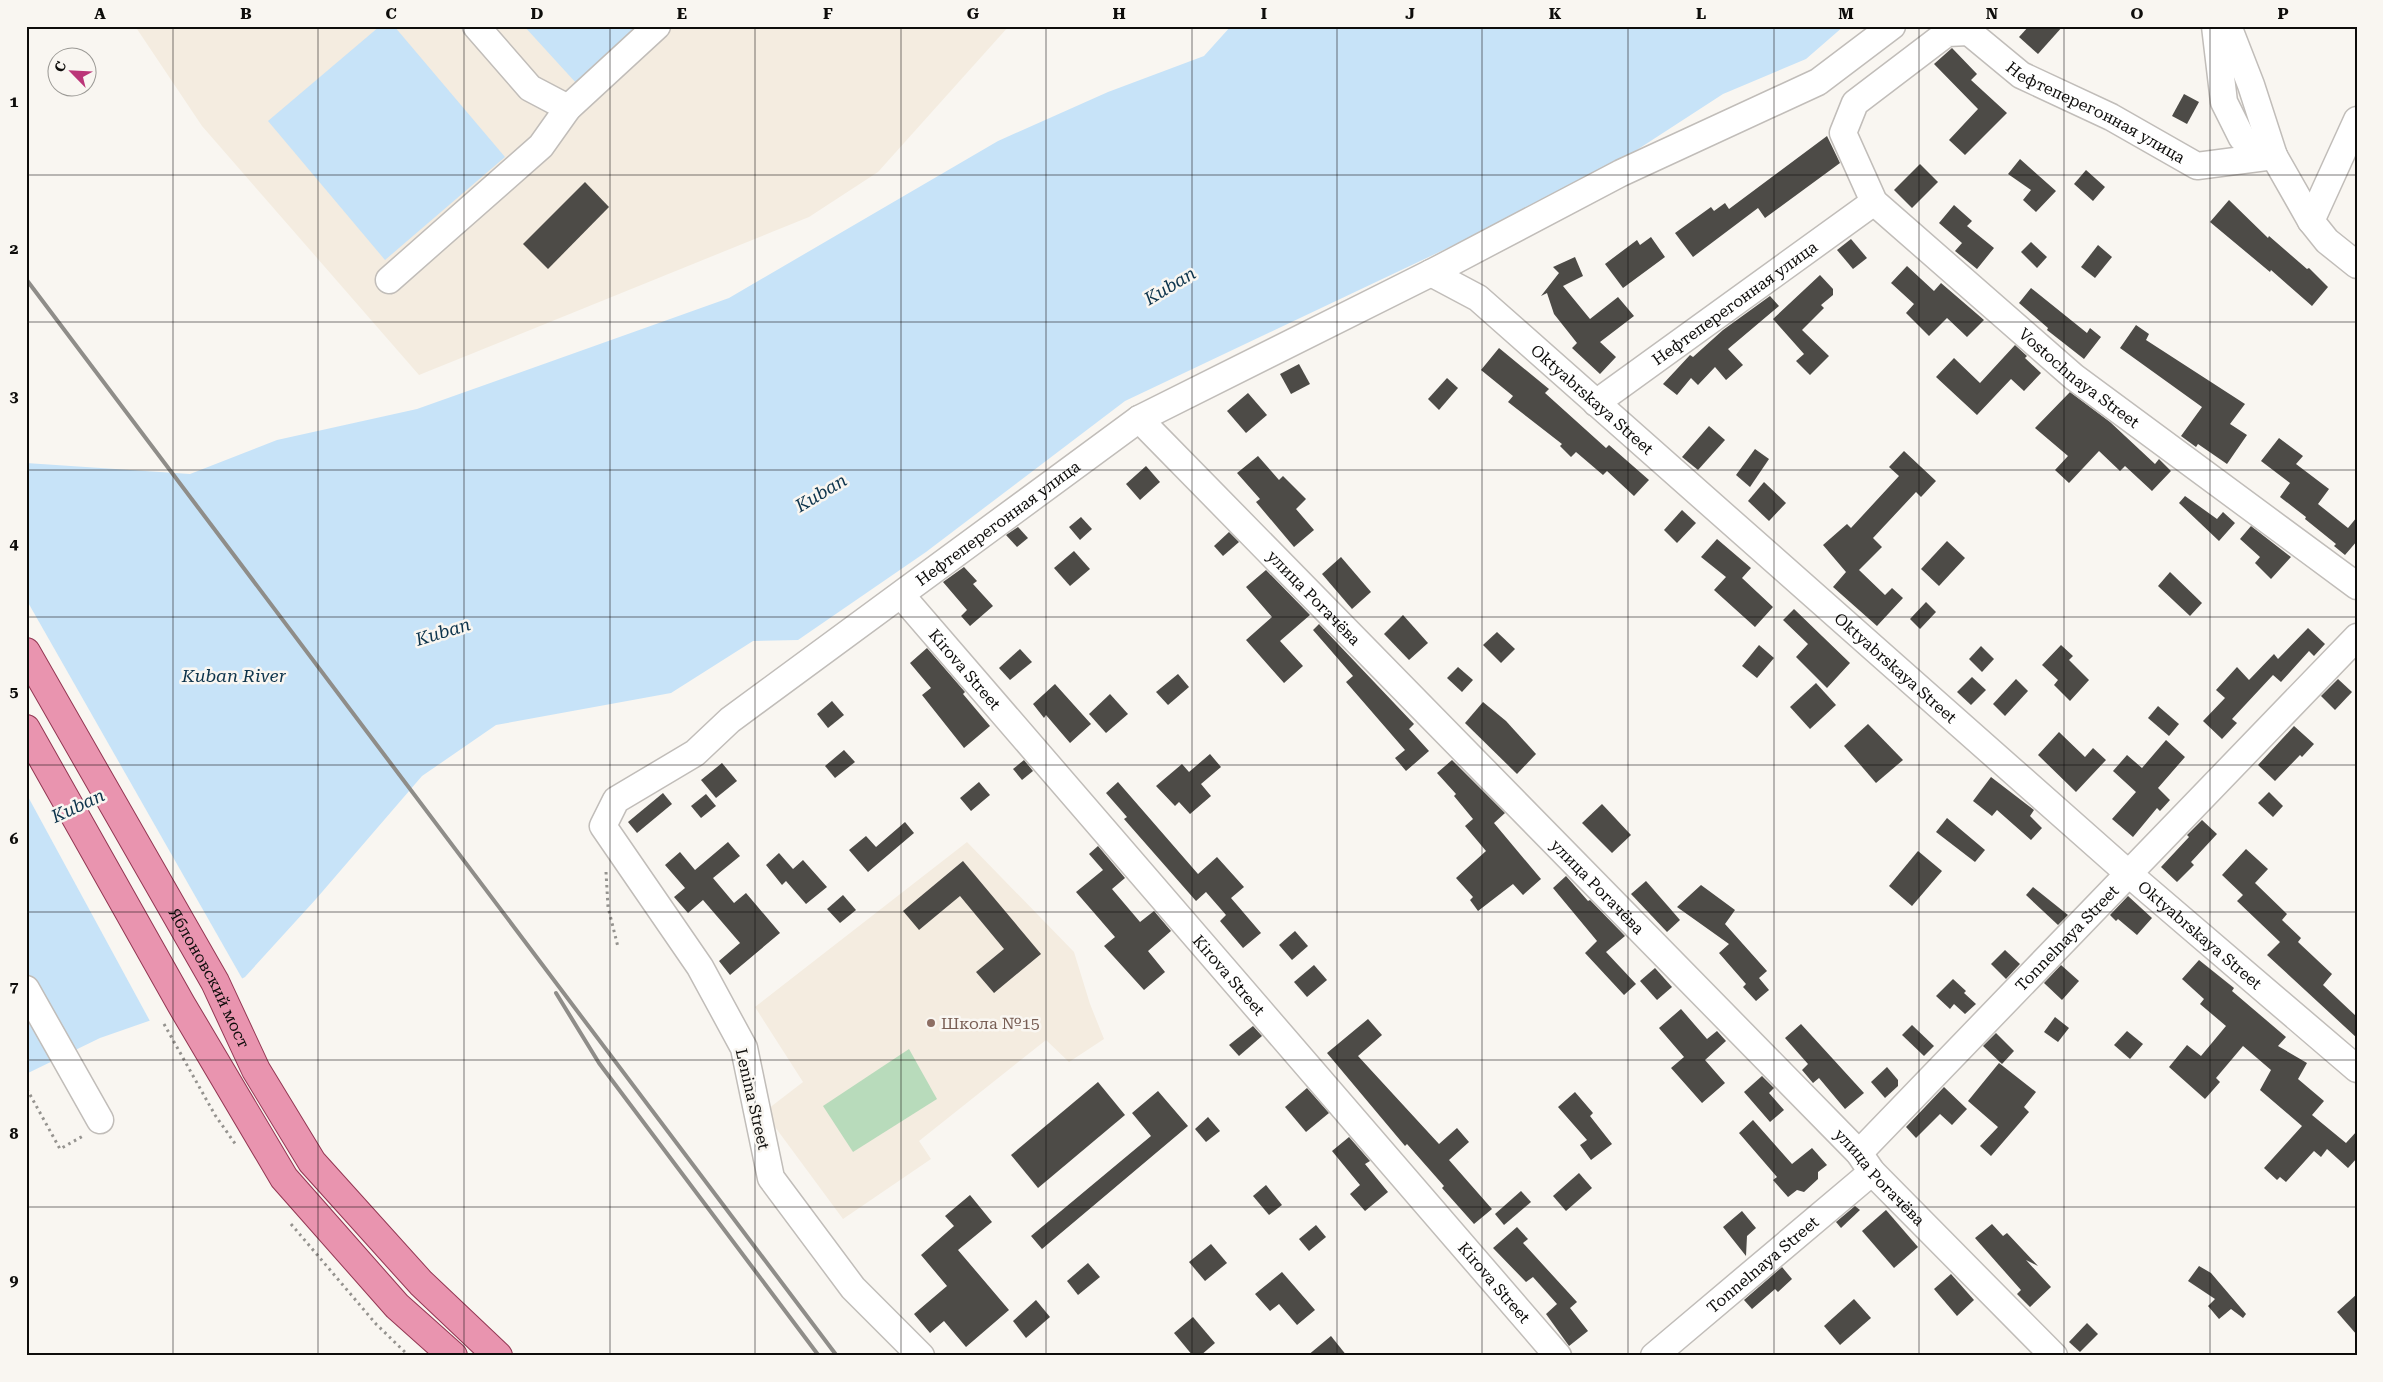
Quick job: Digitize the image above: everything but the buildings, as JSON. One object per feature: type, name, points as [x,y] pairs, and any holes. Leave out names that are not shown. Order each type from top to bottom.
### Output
[{"type":"main road","name":"Яблоновский мост","points":[[26,652],[216,982],[256,1070],[312,1162],[421,1283],[498,1356]]},
{"type":"main road","name":"Яблоновский мост","points":[[26,729],[181,1004],[284,1178],[397,1306],[453,1356]]},
{"type":"street","points":[[476,26],[530,88],[568,108]]},
{"type":"street","points":[[389,280],[542,146],[568,108],[657,26]]},
{"type":"street","name":"Нефтеперегонная улица","points":[[603,826],[616,800],[695,753],[730,720],[1140,419],[1431,273],[1621,173],[1818,82],[1854,57],[1892,26]]},
{"type":"street","points":[[2214,26],[2224,102],[2242,138],[2274,156]]},
{"type":"street","points":[[2228,26],[2252,85],[2274,156],[2310,221],[2327,241],[2357,265]]},
{"type":"street","name":"Нефтеперегонная улица","points":[[1970,29],[2021,75],[2111,117],[2197,166],[2274,156]]},
{"type":"street","name":"Vostochnaya Street","points":[[1970,29],[1947,33],[1855,103],[1843,133],[1874,202],[2074,377],[2357,586]]},
{"type":"street","points":[[2310,221],[2357,120]]},
{"type":"street","name":"Нефтеперегонная улица","points":[[1596,403],[1874,202]]},
{"type":"street","name":"Oktyabrskaya Street","points":[[1431,273],[1478,298],[2129,874],[2357,1069]]},
{"type":"street","name":"улица Рогачёва","points":[[1140,419],[2054,1356]]},
{"type":"street","name":"Kirova Street","points":[[901,595],[1545,1352]]},
{"type":"street","name":"Tonnelnaya Street","points":[[1654,1356],[1865,1163],[2129,874],[2357,637]]},
{"type":"street","name":"Lenina Street","points":[[603,826],[700,967],[744,1048],[771,1178],[853,1288],[921,1356]]},
{"type":"street","points":[[26,989],[91,1128]]},
{"type":"path","points":[[605,862],[608,907],[618,947]]},
{"type":"path","points":[[26,1092],[28,1091],[60,1149],[91,1128]]},
{"type":"path","points":[[376,1324],[409,1356]]},
{"type":"shaded area","points":[[135,26],[1009,26],[878,172],[809,217],[419,375],[202,126]]},
{"type":"shaded area","name":"Школа №15","points":[[967,842],[1074,952],[1090,1004],[1104,1039],[1069,1062],[1046,1040],[919,1141],[931,1159],[843,1219],[764,1112],[803,1082],[755,1007]]},
{"type":"green space","points":[[909,1049],[937,1099],[853,1152],[823,1106]]},
{"type":"water","points":[[380,26],[394,26],[505,157],[385,260],[268,121]]},
{"type":"water","points":[[524,26],[639,26],[577,84]]},
{"type":"water","name":"Kuban River","points":[[1231,26],[1844,26],[1806,59],[1723,94],[1589,181],[1125,401],[926,552],[798,640],[753,641],[671,693],[496,725],[422,776],[316,899],[245,977],[186,1008],[100,1038],[26,1074],[26,463],[190,474],[277,440],[417,409],[729,298],[998,141],[1108,92],[1204,56]]},
{"type":"pier","points":[[26,599],[243,980],[187,1011],[151,1023],[26,793]]},
{"type":"railway","points":[[26,279],[837,1356]]},
{"type":"railway","points":[[556,993],[599,1063],[819,1356]]},
{"type":"place","name":"Школа №15","points":[[931,1023]]},
{"type":"water label","name":"Kuban","points":[[1170,286]]},
{"type":"water label","name":"Kuban","points":[[821,493]]},
{"type":"water label","name":"Kuban","points":[[443,632]]},
{"type":"water label","name":"Kuban","points":[[78,806]]}]
